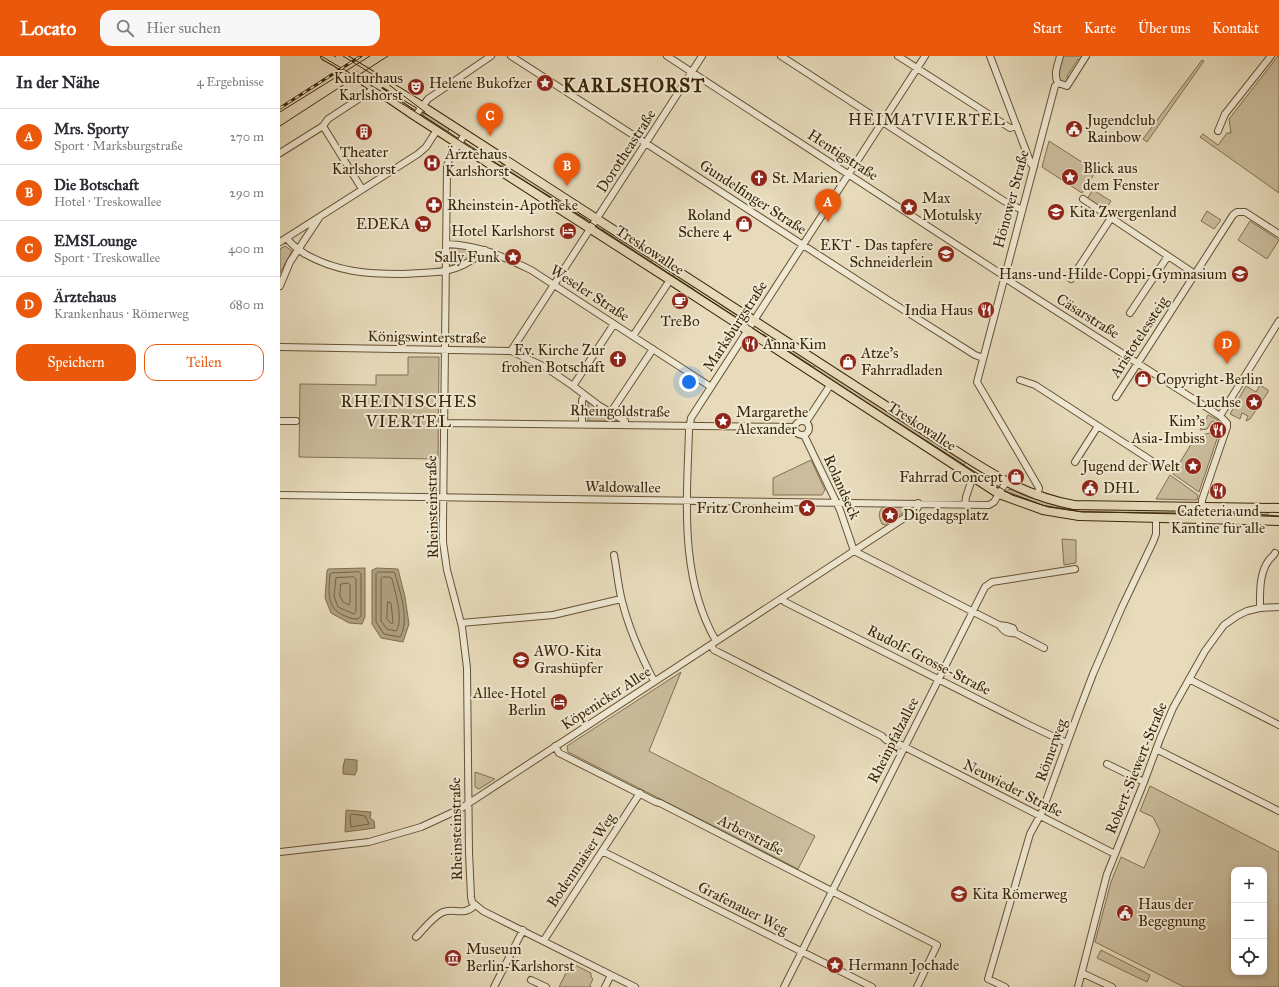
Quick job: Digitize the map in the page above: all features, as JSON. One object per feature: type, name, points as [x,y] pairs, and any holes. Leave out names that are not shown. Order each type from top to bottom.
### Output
[{"type":"main road","name":"Treskowallee","points":[[325,56],[999,494],[1031,506],[1064,514],[1094,517],[1279,521]]},
{"type":"main road","name":"Treskowallee","points":[[340,56],[422,106],[1006,482],[1037,496],[1060,503],[1074,505],[1279,508]]},
{"type":"street","points":[[416,116],[430,97],[491,56]]},
{"type":"street","name":"Gundelfinger Straße","points":[[511,56],[947,338],[975,355],[983,358]]},
{"type":"street","name":"Hentigstraße","points":[[667,56],[1004,276]]},
{"type":"street","name":"Dorotheastraße","points":[[597,219],[702,56]]},
{"type":"street","points":[[780,56],[1000,198],[1022,210]]},
{"type":"street","points":[[898,56],[1010,128],[1017,126]]},
{"type":"street","name":"Marksburgstraße","points":[[714,643],[700,606],[691,573],[687,540],[689,425],[691,418],[925,56]]},
{"type":"street","points":[[990,56],[1031,164],[1034,167]]},
{"type":"street","name":"Hönower Straße","points":[[1037,496],[1038,486],[977,384],[1004,276],[1058,83],[1055,75],[1060,56]]},
{"type":"street","points":[[1058,83],[1064,86],[1069,84],[1086,56]]},
{"type":"street","points":[[1218,131],[1225,114],[1271,56]]},
{"type":"street","points":[[280,152],[323,126],[328,119],[383,83]]},
{"type":"street","points":[[323,126],[362,189]]},
{"type":"street","points":[[280,242],[418,154],[426,147],[437,130]]},
{"type":"street","name":"Rheinsteinstraße","points":[[465,134],[449,159],[447,167],[443,542],[447,570],[461,623],[467,668],[470,891],[472,902],[475,905]]},
{"type":"street","points":[[1083,199],[1196,274]]},
{"type":"street","name":"Aristotelessteig","points":[[1116,397],[1233,215],[1237,212],[1245,212],[1279,234]]},
{"type":"street","points":[[280,286],[290,262],[319,218]]},
{"type":"street","points":[[1071,279],[1111,218]]},
{"type":"street","name":"Treskowallee","points":[[591,228],[597,219]]},
{"type":"street","points":[[511,351],[591,228]]},
{"type":"street","points":[[287,238],[298,249],[327,264],[340,269],[364,273],[409,274],[446,271],[470,261],[485,250]]},
{"type":"street","name":"Weseler Straße","points":[[446,244],[462,244],[485,250],[507,258],[526,268],[634,336],[711,387]]},
{"type":"street","points":[[1130,313],[1168,256]]},
{"type":"street","name":"Cäsarstraße","points":[[1004,276],[1011,282],[1220,416]]},
{"type":"street","points":[[634,336],[670,280]]},
{"type":"street","points":[[1201,520],[1203,496],[1227,427],[1227,423],[1220,416],[1279,321]]},
{"type":"street","points":[[573,386],[614,324]]},
{"type":"street","name":"Königswinterstraße","points":[[280,347],[511,351],[544,367],[573,386],[585,396],[625,421],[624,425]]},
{"type":"street","points":[[611,412],[653,349]]},
{"type":"street","points":[[1020,380],[1035,385],[1152,460]]},
{"type":"street","points":[[806,422],[830,384]]},
{"type":"street","points":[[582,424],[582,400],[585,396]]},
{"type":"street","points":[[280,421],[296,421]]},
{"type":"street","points":[[795,427],[798,422],[806,422]]},
{"type":"street","points":[[804,435],[808,432],[809,428],[806,422]]},
{"type":"street","name":"Rheingoldstraße","points":[[444,423],[795,427]]},
{"type":"street","points":[[1075,462],[1098,426]]},
{"type":"street","name":"Rolandseck","points":[[795,427],[798,433],[804,435],[840,510],[854,551]]},
{"type":"street","points":[[965,504],[972,476]]},
{"type":"street","name":"Waldowallee","points":[[280,495],[989,505],[994,502],[1006,482]]},
{"type":"street","name":"Köpenicker Allee","points":[[280,852],[359,844],[428,825],[460,810],[468,803],[916,510],[918,503]]},
{"type":"street","name":"Römerweg","points":[[1004,987],[988,979],[1030,834],[1040,816],[1096,668],[1153,542],[1156,534],[1156,518]]},
{"type":"street","points":[[854,551],[972,612],[999,625],[1013,628],[1015,633],[1044,648]]},
{"type":"street","points":[[1260,608],[1260,588],[1263,574],[1269,559],[1274,556],[1275,553]]},
{"type":"street","points":[[614,555],[621,599],[634,639],[654,681]]},
{"type":"street","name":"Rheinpfalzallee","points":[[784,987],[832,892],[901,746],[938,679],[985,587],[988,584],[1074,569]]},
{"type":"street","name":"Rudolf-Grosse-Straße","points":[[782,598],[785,602],[1067,742]]},
{"type":"street","points":[[461,623],[553,615],[621,599]]},
{"type":"street","name":"Robert-Siewert-Straße","points":[[1078,987],[1105,880],[1167,720],[1205,651],[1224,625],[1236,616],[1247,611],[1260,608],[1279,607]]},
{"type":"street","name":"Neuwieder Straße","points":[[714,643],[714,650],[882,736],[886,740],[901,746],[1115,854]]},
{"type":"street","points":[[1189,679],[1279,725]]},
{"type":"street","name":"Arberstraße","points":[[555,746],[560,753],[656,802],[660,802],[937,945],[917,987]]},
{"type":"street","points":[[1156,749],[1279,811]]},
{"type":"street","points":[[1107,764],[1144,782]]},
{"type":"street","name":"Bodenmaiser Weg","points":[[544,940],[640,793]]},
{"type":"street","name":"Grafenauer Weg","points":[[602,851],[872,987]]},
{"type":"street","points":[[416,937],[440,914],[448,911],[466,912],[471,910],[475,905],[635,987]]},
{"type":"street","points":[[494,987],[523,930]]},
{"type":"street","points":[[1082,973],[1112,987]]},
{"type":"street","points":[[605,987],[612,975]]},
{"type":"street","points":[[531,980],[539,986],[546,987]]},
{"type":"shaded area","points":[[1062,56],[1082,56],[1082,61],[1078,59],[1067,76],[1068,79],[1065,83],[1061,82],[1057,74]]},
{"type":"shaded area","points":[[1278,56],[1279,193],[1200,137],[1203,134],[1218,145],[1227,133],[1231,133],[1229,119]]},
{"type":"shaded area","points":[[1202,60],[1204,61],[1147,142],[1143,139]]},
{"type":"shaded area","points":[[423,113],[428,114],[450,128],[447,133],[423,117]]},
{"type":"shaded area","points":[[1049,141],[1096,171],[1082,193],[1042,167]]},
{"type":"shaded area","points":[[500,161],[587,216],[584,220],[506,171]]},
{"type":"shaded area","points":[[1093,190],[1111,201],[1105,210],[1087,199]]},
{"type":"shaded area","points":[[1207,211],[1221,220],[1214,229],[1201,221]]},
{"type":"shaded area","points":[[1250,221],[1279,240],[1267,259],[1238,240]]},
{"type":"shaded area","points":[[605,227],[653,258],[651,262],[673,276],[674,274],[672,272],[740,315],[739,317],[694,287],[692,290],[602,231]]},
{"type":"shaded area","points":[[285,246],[292,251],[280,273],[280,249]]},
{"type":"shaded area","points":[[452,246],[476,250],[478,252],[463,263],[452,266]]},
{"type":"shaded area","points":[[763,334],[814,367],[816,365],[966,462],[963,466],[761,335]]},
{"type":"shaded area","points":[[408,357],[439,357],[438,459],[299,457],[300,384],[376,385],[376,375],[408,375]]},
{"type":"shaded area","points":[[1260,385],[1268,390],[1268,392],[1250,419],[1246,421],[1248,416],[1242,413],[1240,419],[1230,414],[1246,386],[1256,392]]},
{"type":"shaded area","points":[[588,402],[619,420],[619,421],[588,421]]},
{"type":"shaded area","points":[[1208,415],[1218,420],[1216,423],[1212,421],[1207,429],[1200,430]]},
{"type":"shaded area","points":[[1215,432],[1219,433],[1199,492],[1173,474],[1196,436]]},
{"type":"shaded area","points":[[811,460],[825,490],[822,495],[773,495],[773,478]]},
{"type":"shaded area","points":[[1170,475],[1198,495],[1197,500],[1156,499]]},
{"type":"shaded area","points":[[1009,489],[1028,497],[1059,505],[1194,510],[1194,515],[1094,514],[1053,510],[1006,493]]},
{"type":"shaded area","name":"Digedagsplatz","points":[[884,506],[910,508],[885,525],[882,524],[879,515],[880,510]]},
{"type":"shaded area","points":[[1215,510],[1267,510],[1268,515],[1213,513]]},
{"type":"shaded area","points":[[1062,539],[1076,540],[1076,563],[1064,565]]},
{"type":"shaded area","points":[[681,672],[649,751],[815,836],[798,869],[568,752],[567,746]]},
{"type":"shaded area","points":[[475,772],[495,779],[479,789],[475,787]]},
{"type":"shaded area","points":[[1150,786],[1279,852],[1279,987],[1184,987],[1095,942],[1111,882],[1121,857],[1144,868],[1160,831],[1153,817],[1140,811]]},
{"type":"shaded area","points":[[1101,950],[1150,975],[1147,982],[1097,958]]},
{"type":"shaded area","points":[[571,963],[591,973],[591,977],[593,979],[590,985],[591,987],[559,987]]},
{"type":"water","points":[[365,568],[365,617],[362,624],[349,623],[331,613],[325,598],[327,571],[328,569]]},
{"type":"water","points":[[377,568],[398,569],[405,597],[409,624],[403,642],[381,638],[372,624],[372,570]]},
{"type":"water","points":[[345,759],[357,760],[357,770],[355,775],[343,774]]},
{"type":"water","points":[[346,810],[371,812],[370,818],[374,821],[375,828],[345,832]]},
{"type":"tunnel","points":[[1152,461],[1159,464]]},
{"type":"tram line","points":[[321,56],[406,106],[485,157],[567,207],[1012,495],[1048,507],[1083,512],[1250,514],[1279,516]]},
{"type":"tram line","points":[[343,56],[388,84],[425,112]]},
{"type":"tram line","points":[[280,112],[370,56]]},
{"type":"tram line","points":[[280,126],[388,56]]},
{"type":"railway","points":[[280,108],[361,56]]},
{"type":"place","name":"Helene Bukofzer","points":[[545,83]]},
{"type":"place","name":"Kulturhaus Karlshorst","points":[[416,87]]},
{"type":"place","name":"Jugendclub Rainbow","points":[[1074,129]]},
{"type":"place","name":"Theater Karlshorst","points":[[364,132]]},
{"type":"place","name":"EMSLounge","points":[[490,136]]},
{"type":"place","name":"Ärztehaus Karlshorst","points":[[432,163]]},
{"type":"place","name":"Blick aus dem Fenster","points":[[1070,177]]},
{"type":"place","name":"St. Marien","points":[[759,178]]},
{"type":"place","name":"Die Botschaft","points":[[567,186]]},
{"type":"place","name":"Rheinstein-Apotheke","points":[[434,205]]},
{"type":"place","name":"Max Motulsky","points":[[909,207]]},
{"type":"place","name":"Kita Zwergenland","points":[[1056,212]]},
{"type":"place","name":"Mrs. Sporty","points":[[828,222]]},
{"type":"place","name":"EDEKA","points":[[423,224]]},
{"type":"place","name":"Roland Schere 4","points":[[744,224]]},
{"type":"place","name":"Hotel Karlshorst","points":[[568,231]]},
{"type":"place","name":"EKT - Das tapfere Schneiderlein","points":[[946,254]]},
{"type":"place","name":"Sally Funk","points":[[513,257]]},
{"type":"place","name":"Hans-und-Hilde-Coppi-Gymnasium","points":[[1240,274]]},
{"type":"place","name":"TreBo","points":[[680,301]]},
{"type":"place","name":"India Haus","points":[[986,310]]},
{"type":"place","name":"Anna Kim","points":[[750,344]]},
{"type":"place","name":"Ev. Kirche Zur frohen Botschaft","points":[[618,359]]},
{"type":"place","name":"Atze's Fahrradladen","points":[[848,362]]},
{"type":"place","name":"Ärztehaus","points":[[1227,364]]},
{"type":"place","name":"Copyright-Berlin","points":[[1143,379]]},
{"type":"place","name":"Luchse","points":[[1254,402]]},
{"type":"place","name":"Margarethe Alexander","points":[[723,421]]},
{"type":"place","name":"Kim's Asia-Imbiss","points":[[1218,430]]},
{"type":"place","name":"Jugend der Welt","points":[[1193,466]]},
{"type":"place","name":"Fahrrad Concept","points":[[1016,477]]},
{"type":"place","name":"DHL","points":[[1090,488]]},
{"type":"place","name":"Cafeteria und Kantine für alle","points":[[1218,491]]},
{"type":"place","name":"Fritz Cronheim","points":[[807,508]]},
{"type":"place","name":"Digedagsplatz","points":[[890,515]]},
{"type":"place","name":"AWO-Kita Grashüpfer","points":[[521,660]]},
{"type":"place","name":"Allee-Hotel Berlin","points":[[559,702]]},
{"type":"place","name":"Kita Römerweg","points":[[959,894]]},
{"type":"place","name":"Haus der Begegnung","points":[[1125,913]]},
{"type":"place","name":"Museum Berlin-Karlshorst","points":[[453,958]]},
{"type":"place","name":"Hermann Jochade","points":[[835,965]]},
{"type":"district","name":"KARLSHORST","points":[[634,85]]},
{"type":"district","name":"HEIMATVIERTEL","points":[[927,119]]},
{"type":"district","name":"RHEINISCHES VIERTEL","points":[[409,411]]}]
